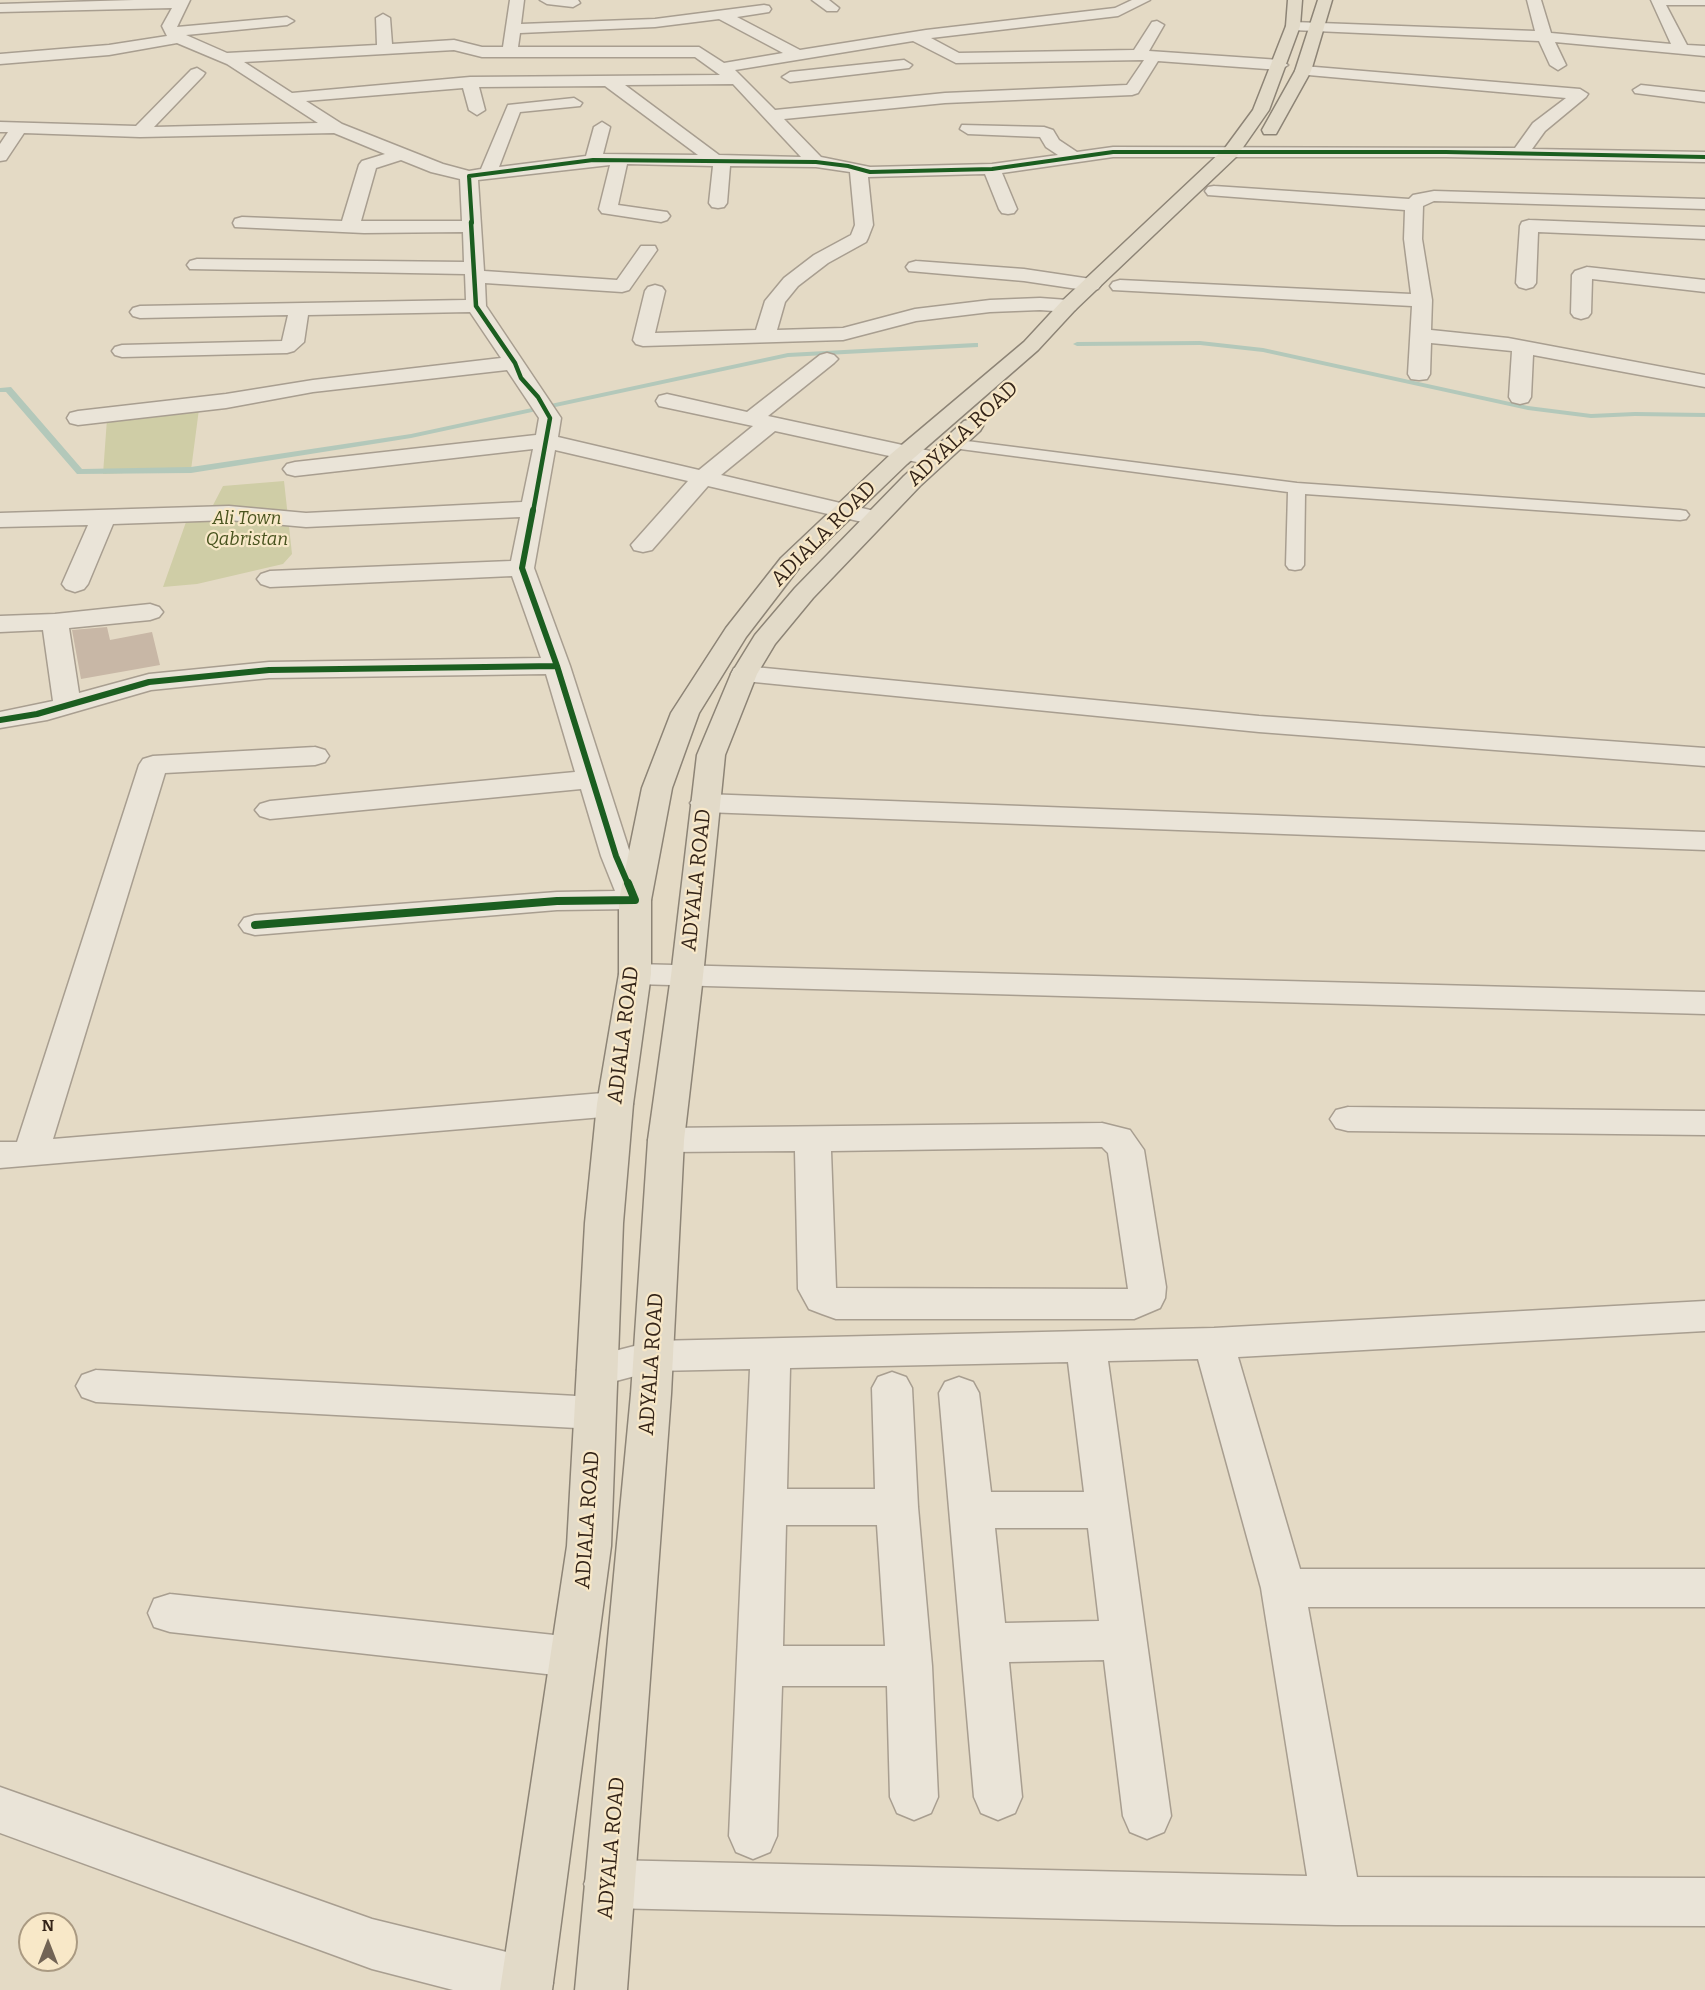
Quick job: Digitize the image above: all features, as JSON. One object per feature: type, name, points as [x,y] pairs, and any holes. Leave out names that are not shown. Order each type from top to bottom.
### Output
[{"type":"main road","name":"ADYALA ROAD","points":[[601,1990],[654,1356],[666,1140],[687,976],[711,755],[744,674],[764,641],[804,593],[875,518],[930,453],[1105,285],[1214,191],[1244,152],[1292,68],[1307,13]]},
{"type":"main road","name":"ADIALA ROAD","points":[[526,1986],[589,1546],[604,1223],[615,1104],[635,974],[635,900],[657,788],[685,713],[735,634],[790,563],[845,511],[930,453],[1068,306],[1105,285],[1244,152]]},
{"type":"street","points":[[510,52],[517,0]]},
{"type":"street","points":[[547,0],[573,3]]},
{"type":"street","points":[[721,68],[916,36],[1118,12],[1143,0]]},
{"type":"street","points":[[1534,0],[1544,36],[1558,65]]},
{"type":"street","points":[[1682,50],[1658,1],[1705,2]]},
{"type":"street","points":[[0,8],[182,2],[175,30]]},
{"type":"street","points":[[17,21],[27,7]]},
{"type":"street","points":[[513,29],[655,23],[764,9]]},
{"type":"street","points":[[1307,13],[1705,51]]},
{"type":"street","points":[[720,14],[798,55]]},
{"type":"street","points":[[0,59],[109,50],[175,30],[206,15]]},
{"type":"street","points":[[383,18],[385,41]]},
{"type":"street","points":[[175,30],[287,21]]},
{"type":"street","points":[[772,115],[945,98],[1132,90],[1157,26]]},
{"type":"street","points":[[175,30],[227,58],[336,128],[437,168],[469,176],[593,160],[620,159],[816,162],[870,172],[992,169],[1113,152],[1520,154],[1594,167],[1705,157]]},
{"type":"street","points":[[227,58],[466,31]]},
{"type":"street","points":[[916,36],[956,58]]},
{"type":"street","points":[[385,41],[454,45],[482,51],[510,52],[699,52],[739,80],[816,162]]},
{"type":"street","points":[[289,98],[387,81],[771,79],[914,66],[956,58],[1146,56],[1580,94],[1539,127],[1520,154]]},
{"type":"street","points":[[140,132],[197,73]]},
{"type":"street","points":[[608,80],[718,159]]},
{"type":"street","points":[[470,82],[477,110]]},
{"type":"street","points":[[929,85],[945,98]]},
{"type":"street","points":[[1641,90],[1705,97]]},
{"type":"street","points":[[488,173],[514,108],[574,103]]},
{"type":"street","points":[[0,127],[140,132],[336,128]]},
{"type":"street","points":[[1,154],[20,127]]},
{"type":"street","points":[[593,160],[602,127]]},
{"type":"street","points":[[968,129],[1044,132],[1052,143],[1073,157]]},
{"type":"street","points":[[350,226],[368,165],[401,154]]},
{"type":"street","points":[[620,159],[608,209],[661,216]]},
{"type":"street","points":[[718,159],[718,203]]},
{"type":"street","points":[[1594,167],[1613,229]]},
{"type":"street","points":[[765,336],[775,301],[791,282],[821,258],[859,238],[864,225],[858,169]]},
{"type":"street","points":[[992,169],[1008,209]]},
{"type":"street","points":[[255,925],[557,901],[635,900],[616,856],[556,666],[522,568],[550,418],[521,378],[515,363],[476,306],[469,176]]},
{"type":"street","points":[[1214,191],[1414,205]]},
{"type":"street","points":[[1419,374],[1422,300],[1413,239],[1414,205],[1419,199],[1434,196],[1705,204]]},
{"type":"street","points":[[242,223],[471,226]]},
{"type":"street","points":[[1526,283],[1529,226],[1705,233]]},
{"type":"street","points":[[197,265],[474,272],[622,285],[648,250]]},
{"type":"street","points":[[916,267],[1024,274],[1105,285],[1422,300]]},
{"type":"street","points":[[1581,313],[1582,275],[1587,273],[1705,286]]},
{"type":"street","points":[[655,291],[643,340],[843,334],[915,315],[1040,303],[1068,306]]},
{"type":"street","points":[[140,312],[476,306]]},
{"type":"street","points":[[122,351],[287,347],[294,342],[299,309]]},
{"type":"street","points":[[1421,336],[1468,339],[1523,347],[1705,381]]},
{"type":"street","points":[[1520,397],[1523,347]]},
{"type":"street","points":[[643,545],[703,478],[827,360]]},
{"type":"street","points":[[78,418],[226,401],[313,386],[515,363]]},
{"type":"street","points":[[667,401],[760,422],[930,453]]},
{"type":"street","points":[[295,469],[546,441],[875,518]]},
{"type":"street","points":[[0,520],[230,513],[306,520],[533,509]]},
{"type":"street","points":[[75,584],[104,516]]},
{"type":"street","points":[[270,579],[522,568]]},
{"type":"street","points":[[0,624],[55,622],[150,612]]},
{"type":"street","points":[[55,622],[67,705]]},
{"type":"street","points":[[0,720],[37,714],[149,682],[269,670],[556,666]]},
{"type":"street","points":[[744,674],[1259,724],[1705,757]]},
{"type":"street","points":[[315,756],[153,765],[16,1154],[615,1104]]},
{"type":"street","points":[[270,810],[592,779]]},
{"type":"street","points":[[705,803],[1705,841]]},
{"type":"street","points":[[635,974],[1705,1003]]},
{"type":"street","points":[[1348,1119],[1705,1123]]},
{"type":"street","points":[[666,1140],[1102,1135],[1117,1139],[1126,1150],[1147,1287],[1146,1298],[1134,1304],[836,1304],[823,1299],[817,1288],[813,1139]]},
{"type":"street","points":[[597,1370],[654,1356],[1214,1343],[1705,1316]]},
{"type":"street","points":[[1214,1343],[1283,1588],[1336,1901]]},
{"type":"street","points":[[1086,1346],[1147,1816]]},
{"type":"street","points":[[753,1836],[771,1354]]},
{"type":"street","points":[[96,1386],[595,1413]]},
{"type":"street","points":[[892,1388],[897,1507],[909,1666],[914,1797]]},
{"type":"street","points":[[959,1393],[985,1642],[998,1797]]},
{"type":"street","points":[[765,1507],[897,1507]]},
{"type":"street","points":[[972,1510],[1107,1509]]},
{"type":"street","points":[[1283,1588],[1705,1588]]},
{"type":"street","points":[[170,1613],[573,1657]]},
{"type":"street","points":[[985,1642],[1124,1640]]},
{"type":"street","points":[[759,1666],[909,1666]]},
{"type":"street","points":[[0,1810],[372,1944],[526,1986]]},
{"type":"street","points":[[609,1884],[1336,1901],[1705,1902]]},
{"type":"lane","points":[[930,453],[1297,488],[1680,515]]},
{"type":"lane","points":[[1295,565],[1297,488]]},
{"type":"green space","name":"Ali Town Qabristan","points":[[199,409],[191,470],[103,474],[107,419]]},
{"type":"green space","name":"Ali Town Qabristan","points":[[284,481],[292,554],[283,564],[197,584],[163,587],[186,522],[211,509],[223,486]]},
{"type":"building","points":[[107,627],[110,640],[152,632],[160,665],[81,679],[72,630]]},
{"type":"waterway","points":[[1077,344],[1200,343],[1263,350],[1528,408],[1591,416],[1705,415]]},
{"type":"waterway","points":[[0,390],[8,389],[80,472],[191,470],[411,436],[788,355],[975,345]]},
{"type":"cycle path","points":[[557,666],[522,568],[550,418],[538,397],[521,378],[515,363],[476,306],[469,176],[593,160],[620,159],[816,162],[848,166],[870,172],[992,169],[1113,152],[1446,152],[1705,157]]},
{"type":"cycle path","points":[[0,720],[37,714],[149,682],[269,670],[557,666],[616,856],[635,900],[557,901],[255,925]]}]
